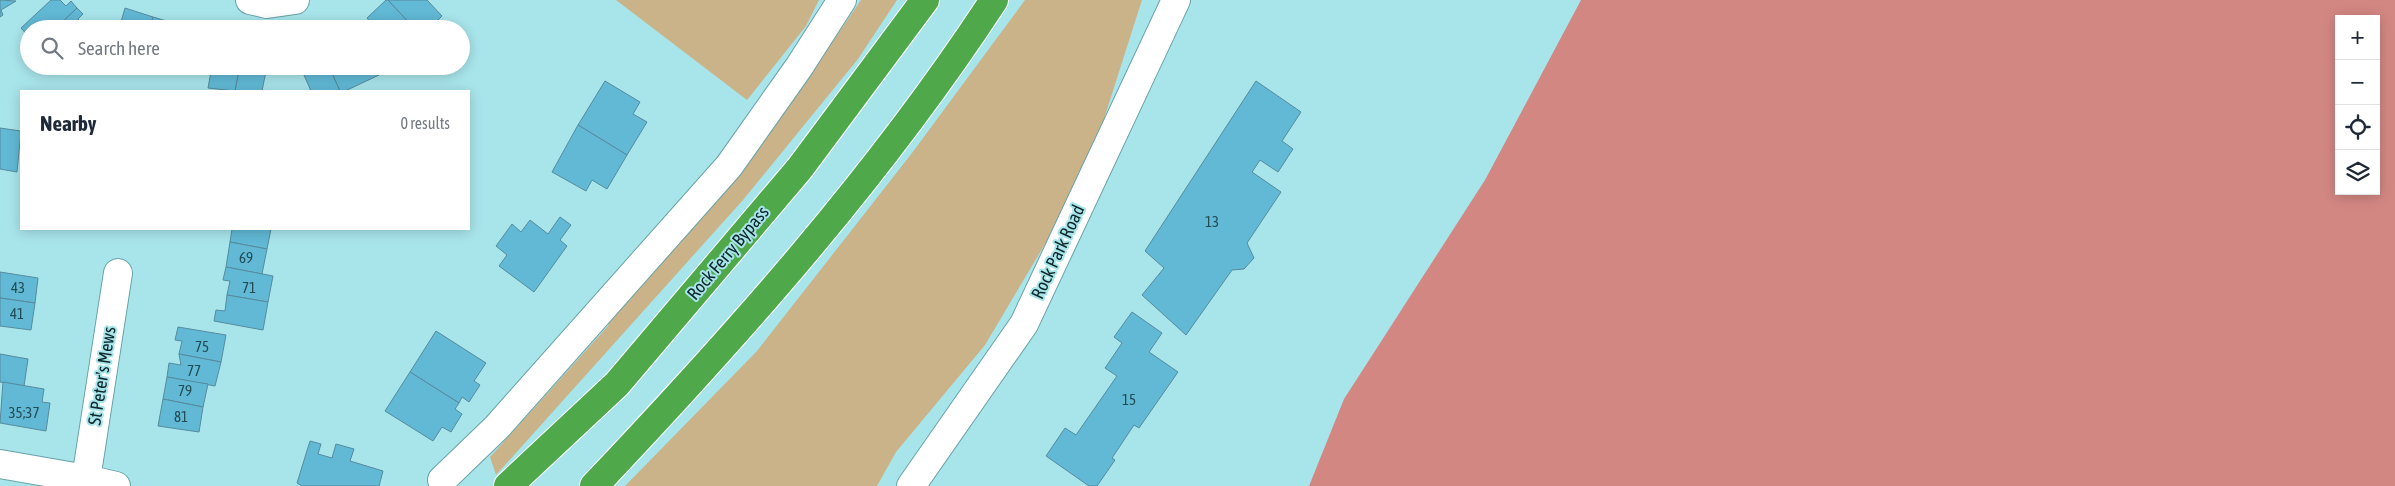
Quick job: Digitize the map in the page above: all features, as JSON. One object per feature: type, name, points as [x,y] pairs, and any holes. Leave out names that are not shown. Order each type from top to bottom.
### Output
[{"type":"highway","name":"Rock Ferry Bypass","points":[[508,486],[617,384],[800,168],[925,0]]},
{"type":"highway","points":[[594,486],[679,396],[844,207],[963,48],[994,0]]},
{"type":"street","points":[[250,0],[267,4],[295,0]]},
{"type":"street","points":[[442,480],[496,427],[729,166],[799,67],[842,0]]},
{"type":"street","name":"Rock Park Road","points":[[911,486],[1024,324],[1176,0]]},
{"type":"street","name":"St Peter's Mews","points":[[86,480],[118,274]]},
{"type":"street","points":[[0,464],[116,486]]},
{"type":"shaded area","points":[[616,0],[819,0],[806,26],[747,100]]},
{"type":"shaded area","points":[[861,0],[897,0],[858,59],[743,200],[496,475],[490,457],[608,326],[615,304],[783,114]]},
{"type":"shaded area","points":[[1025,0],[1142,0],[1086,175],[985,345],[896,452],[877,486],[625,486],[757,351],[912,153]]},
{"type":"shaded area","points":[[1581,0],[2395,0],[2395,486],[1309,486],[1344,399],[1485,180]]},
{"type":"building","points":[[0,0],[16,1],[1,10],[3,15],[0,17]]},
{"type":"building","points":[[51,0],[60,0],[66,6],[71,1],[77,8],[64,20],[30,20]]},
{"type":"building","points":[[388,0],[407,20],[369,20],[367,18]]},
{"type":"building","points":[[388,0],[427,0],[442,16],[438,20],[407,20]]},
{"type":"building","points":[[77,8],[83,14],[79,20],[64,20]]},
{"type":"building","points":[[125,8],[153,17],[152,20],[122,20]]},
{"type":"building","points":[[153,17],[163,20],[152,20]]},
{"type":"building","points":[[210,75],[238,75],[235,90],[208,88]]},
{"type":"building","points":[[238,75],[265,75],[262,90],[235,90]]},
{"type":"building","points":[[304,75],[333,75],[340,90],[311,90]]},
{"type":"building","points":[[333,75],[379,75],[347,90],[340,90]]},
{"type":"building","points":[[605,81],[640,102],[633,114],[647,122],[627,155],[578,125]]},
{"type":"building","points":[[1256,81],[1301,112],[1282,141],[1293,149],[1278,172],[1260,160],[1252,172],[1281,192],[1247,243],[1254,258],[1244,269],[1232,270],[1186,335],[1142,295],[1164,268],[1145,251]]},
{"type":"building","points":[[578,125],[627,155],[607,189],[592,180],[586,191],[552,172]]},
{"type":"building","points":[[0,128],[20,131],[17,172],[0,169]]},
{"type":"building","points":[[560,217],[571,225],[560,240],[567,246],[534,292],[499,266],[507,255],[496,246],[512,224],[521,232],[530,220],[548,234]]},
{"type":"building","points":[[232,230],[271,230],[267,249],[230,242]]},
{"type":"building","points":[[230,242],[267,249],[262,274],[226,267]]},
{"type":"building","points":[[226,267],[273,276],[268,302],[227,295],[230,281],[223,280]]},
{"type":"building","points":[[0,272],[38,278],[35,303],[0,298]]},
{"type":"building","points":[[227,295],[268,302],[263,330],[214,321],[216,310],[225,311]]},
{"type":"building","points":[[0,298],[35,303],[31,330],[0,326]]},
{"type":"building","points":[[1132,312],[1162,333],[1149,352],[1178,372],[1139,428],[1134,425],[1112,458],[1115,460],[1097,486],[1089,486],[1046,456],[1065,428],[1076,435],[1117,376],[1105,368],[1122,343],[1114,337]]},
{"type":"building","points":[[178,327],[226,335],[221,362],[179,354],[182,341],[175,340]]},
{"type":"building","points":[[436,331],[486,363],[474,381],[480,385],[469,402],[462,397],[459,403],[410,372]]},
{"type":"building","points":[[0,354],[28,359],[24,386],[0,382]]},
{"type":"building","points":[[179,354],[221,362],[215,386],[167,377],[169,363],[181,365]]},
{"type":"building","points":[[410,372],[459,403],[455,409],[462,414],[451,432],[442,427],[433,441],[385,411]]},
{"type":"building","points":[[167,377],[208,384],[203,407],[163,399]]},
{"type":"building","points":[[3,382],[44,389],[42,402],[50,403],[46,431],[0,423]]},
{"type":"building","points":[[163,399],[203,407],[199,432],[158,426]]},
{"type":"building","points":[[310,441],[321,444],[318,454],[332,458],[336,444],[354,449],[350,461],[383,471],[379,486],[302,486],[297,483]]}]
